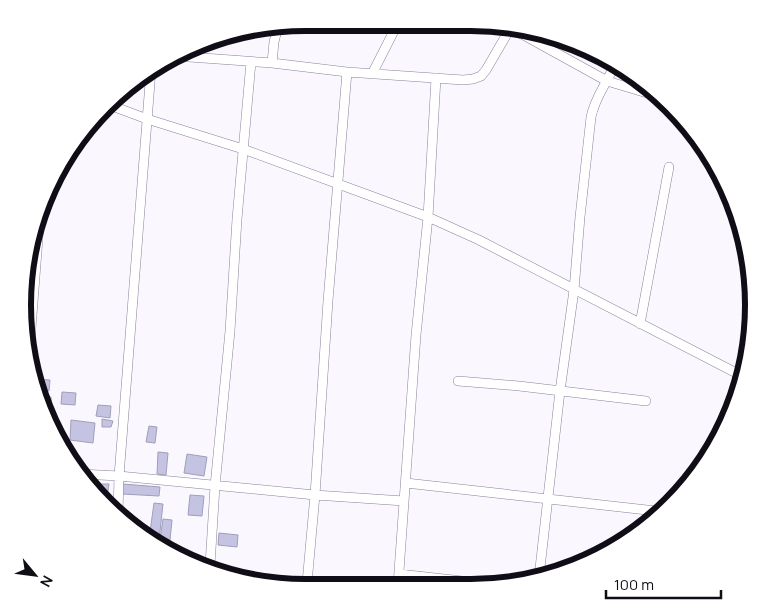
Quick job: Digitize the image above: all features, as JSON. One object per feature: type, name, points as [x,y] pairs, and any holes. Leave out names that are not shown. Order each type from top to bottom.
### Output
[{"type":"street","points":[[372,74],[394,31]]},
{"type":"street","points":[[272,63],[276,33]]},
{"type":"street","points":[[189,57],[272,63],[394,76],[463,80],[481,76],[507,34]]},
{"type":"street","points":[[530,38],[607,81],[642,92]]},
{"type":"street","points":[[210,562],[251,62]]},
{"type":"street","points":[[540,569],[560,392],[574,290],[591,117],[599,93],[612,70]]},
{"type":"street","points":[[307,579],[347,72]]},
{"type":"street","points":[[399,579],[417,326],[428,217],[436,78]]},
{"type":"street","points":[[118,505],[150,79]]},
{"type":"street","points":[[116,107],[243,150],[428,217],[479,240],[736,373]]},
{"type":"street","points":[[640,324],[669,167]]},
{"type":"street","points":[[32,318],[37,253]]},
{"type":"street","points":[[458,381],[646,401]]},
{"type":"street","points":[[90,475],[315,495],[404,501]]},
{"type":"street","points":[[406,483],[652,511]]},
{"type":"street","points":[[399,574],[432,579]]},
{"type":"building","points":[[42,380],[50,380],[49,391],[45,391]]},
{"type":"building","points":[[62,392],[76,393],[75,405],[61,404]]},
{"type":"building","points":[[47,397],[51,397],[52,410]]},
{"type":"building","points":[[98,405],[111,406],[110,418],[96,416]]},
{"type":"building","points":[[102,419],[113,421],[111,427],[102,427]]},
{"type":"building","points":[[71,420],[95,423],[93,443],[70,440]]},
{"type":"building","points":[[149,426],[157,427],[155,443],[146,442]]},
{"type":"building","points":[[158,452],[168,453],[166,475],[157,474]]},
{"type":"building","points":[[187,454],[207,457],[204,476],[184,473]]},
{"type":"building","points":[[100,484],[109,484],[108,491],[104,491]]},
{"type":"building","points":[[123,484],[160,487],[159,496],[122,494]]},
{"type":"building","points":[[190,495],[204,496],[202,516],[188,515]]},
{"type":"building","points":[[154,503],[163,504],[159,537],[150,531]]},
{"type":"building","points":[[163,519],[172,520],[170,540],[160,537]]},
{"type":"building","points":[[219,533],[238,535],[237,547],[218,545]]}]
